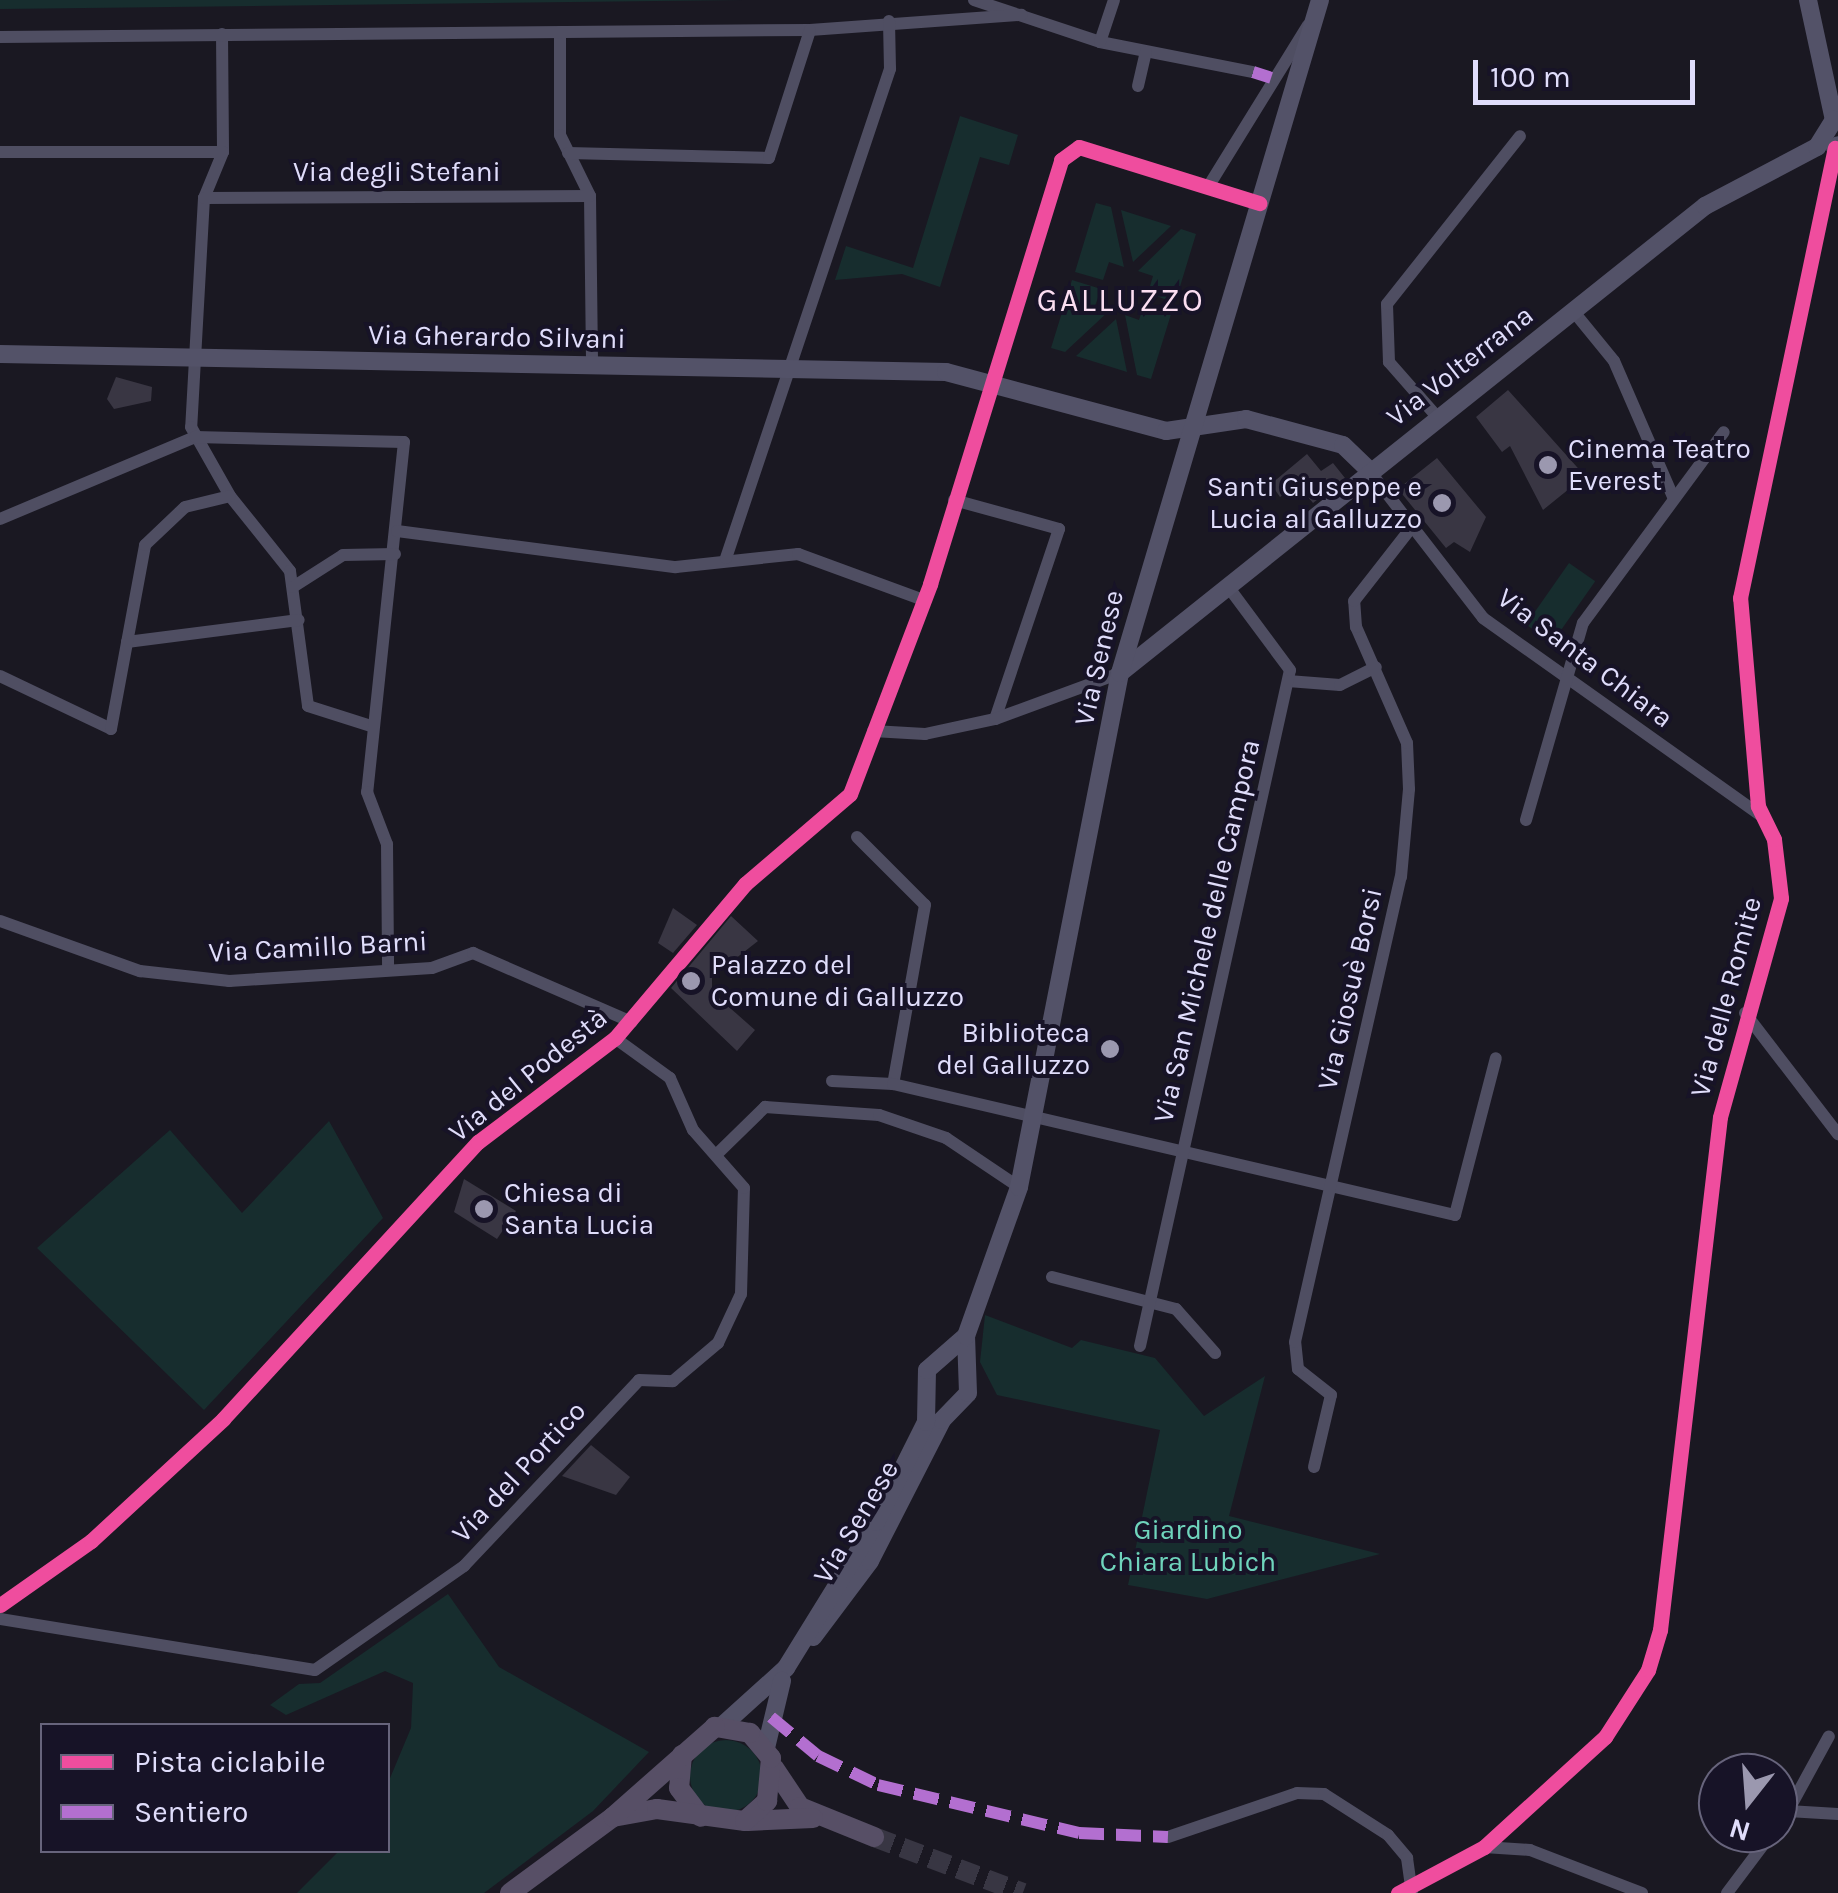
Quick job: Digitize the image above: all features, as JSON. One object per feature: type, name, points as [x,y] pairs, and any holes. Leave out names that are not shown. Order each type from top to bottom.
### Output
[{"type":"main road","points":[[1808,0],[1836,122]]},
{"type":"main road","name":"Via Senese","points":[[510,1893],[613,1817],[685,1749],[723,1725],[789,1662],[858,1580],[953,1405],[968,1393],[966,1336],[1019,1187],[1038,1116],[1120,674],[1190,427],[1318,7]]},
{"type":"main road","name":"Via Volterrana","points":[[1120,674],[1229,588],[1368,469],[1439,420],[1705,206],[1804,156],[1836,122]]},
{"type":"main road","points":[[1804,156],[1837,146]]},
{"type":"main road","name":"Via Gherardo Silvani","points":[[0,354],[791,367],[992,382],[1152,428],[1246,419],[1343,445],[1368,469]]},
{"type":"main road","name":"Via Senese","points":[[613,1817],[657,1808],[719,1822],[768,1801],[770,1757],[789,1662],[876,1522],[926,1422],[927,1370],[966,1336]]},
{"type":"main road","points":[[945,1358],[968,1371]]},
{"type":"main road","points":[[928,1394],[953,1405]]},
{"type":"main road","points":[[723,1725],[770,1757],[792,1800],[820,1818],[874,1837]]},
{"type":"main road","points":[[685,1749],[678,1788],[719,1822],[820,1818]]},
{"type":"street","points":[[974,0],[1100,42],[1253,72]]},
{"type":"street","points":[[1100,42],[1114,0]]},
{"type":"street","points":[[1259,203],[1208,187],[1318,7]]},
{"type":"street","points":[[0,37],[810,30],[889,21],[1021,15]]},
{"type":"street","points":[[726,558],[890,69],[889,21]]},
{"type":"street","points":[[568,153],[769,158],[810,30]]},
{"type":"street","points":[[560,32],[568,153],[590,196],[592,366]]},
{"type":"street","points":[[222,34],[223,152],[204,198],[194,438],[293,587],[308,706],[371,726]]},
{"type":"street","points":[[1138,86],[1146,52]]},
{"type":"street","points":[[1439,420],[1389,362],[1387,304],[1520,136]]},
{"type":"street","name":"Via delle Romite","points":[[1414,1877],[1484,1848],[1604,1736],[1648,1670],[1660,1630],[1720,1117],[1745,1013],[1780,898],[1774,839],[1759,814],[1740,598],[1837,146]]},
{"type":"street","name":"Via del Podestà","points":[[0,1605],[92,1541],[222,1419],[478,1142],[616,1038],[745,884],[850,794],[924,600],[1061,160],[1079,148],[1208,187]]},
{"type":"street","points":[[0,152],[223,152]]},
{"type":"street","name":"Via degli Stefani","points":[[204,198],[590,196]]},
{"type":"street","points":[[1574,312],[1614,361],[1674,499]]},
{"type":"street","points":[[1526,820],[1583,623],[1724,432]]},
{"type":"street","points":[[2,522],[171,453],[194,438],[398,438],[408,453],[371,726],[367,792],[386,844],[388,970]]},
{"type":"street","name":"Via Santa Chiara","points":[[1368,469],[1483,618],[1759,814]]},
{"type":"street","points":[[0,676],[111,729],[146,545],[189,505],[230,496]]},
{"type":"street","points":[[954,500],[1059,529],[995,718]]},
{"type":"street","name":"Via Giosuè Borsi","points":[[1314,1467],[1332,1395],[1293,1355],[1406,838],[1407,743],[1354,601],[1412,528]]},
{"type":"street","points":[[397,531],[676,566],[726,558],[798,554],[924,600]]},
{"type":"street","points":[[293,587],[343,556],[394,554]]},
{"type":"street","points":[[1229,588],[1282,648],[1288,681],[1331,686],[1376,667]]},
{"type":"street","points":[[127,642],[299,620]]},
{"type":"street","points":[[873,731],[925,734],[995,718],[1120,674]]},
{"type":"street","name":"Via San Michele delle Campora","points":[[1140,1346],[1288,681]]},
{"type":"street","points":[[857,837],[926,904],[893,1084]]},
{"type":"street","name":"Via Camillo Barni","points":[[0,921],[186,978],[388,970],[474,954],[632,1022]]},
{"type":"street","name":"Via delle Romite","points":[[1745,1013],[1838,1134]]},
{"type":"street","name":"Via del Portico","points":[[0,1619],[315,1670],[464,1566],[639,1380],[673,1380],[729,1328],[748,1202],[670,1078],[616,1038]]},
{"type":"street","points":[[832,1081],[893,1084],[1455,1215],[1496,1058]]},
{"type":"street","points":[[716,1156],[765,1107],[879,1116],[946,1138],[1019,1187]]},
{"type":"street","points":[[1052,1277],[1176,1310],[1216,1353]]},
{"type":"street","points":[[1798,1794],[1830,1736]]},
{"type":"street","points":[[1168,1837],[1280,1797],[1324,1794],[1388,1836],[1414,1877],[1412,1893]]},
{"type":"street","points":[[1798,1812],[1838,1814]]},
{"type":"street","points":[[1484,1848],[1530,1850],[1642,1893]]},
{"type":"street","points":[[1727,1893],[1757,1853]]},
{"type":"street","points":[[1398,1893],[1414,1877]]},
{"type":"green space","points":[[0,0],[743,0],[0,9]]},
{"type":"green space","points":[[960,116],[1018,135],[1009,165],[980,157],[940,287],[902,274],[835,280],[846,246],[913,268]]},
{"type":"green space","points":[[1096,203],[1111,207],[1124,267],[1109,262],[1103,280],[1075,272]]},
{"type":"green space","points":[[1121,210],[1171,226],[1133,262]]},
{"type":"green space","points":[[1181,229],[1196,234],[1175,303],[1148,293],[1153,276],[1138,271]]},
{"type":"green space","points":[[1072,280],[1101,289],[1095,306],[1109,311],[1065,352],[1051,348]]},
{"type":"green space","points":[[1145,302],[1172,311],[1151,379],[1137,375],[1125,315],[1139,320]]},
{"type":"green space","points":[[1116,319],[1127,372],[1076,356]]},
{"type":"green space","points":[[1569,563],[1595,581],[1552,643],[1526,624]]},
{"type":"green space","points":[[329,1121],[383,1218],[204,1410],[37,1248],[170,1130],[242,1213]]},
{"type":"green space","name":"Giardino Chiara Lubich","points":[[985,1315],[1072,1348],[1081,1340],[1155,1358],[1204,1416],[1265,1376],[1229,1516],[1380,1554],[1207,1599],[1128,1585],[1160,1430],[997,1395],[980,1362]]},
{"type":"green space","points":[[448,1594],[499,1667],[649,1752],[593,1811],[484,1893],[297,1893],[337,1853],[390,1853],[390,1778],[411,1728],[413,1683],[385,1671],[286,1715],[270,1705],[299,1684],[320,1683]]},
{"type":"green space","points":[[726,1740],[751,1751],[762,1776],[751,1801],[726,1812],[701,1801],[690,1776],[701,1751]]},
{"type":"building","points":[[116,377],[152,387],[151,401],[114,409],[107,399]]},
{"type":"building","points":[[1508,390],[1585,476],[1543,510],[1510,446],[1502,452],[1476,417]]},
{"type":"building","points":[[1307,454],[1321,471],[1333,463],[1345,478],[1313,503],[1297,484],[1280,497],[1271,484]]},
{"type":"building","name":"Santi Giuseppe e Lucia al Galluzzo","points":[[1437,458],[1486,517],[1470,552],[1454,542],[1446,548],[1398,489]]},
{"type":"building","points":[[673,908],[697,925],[673,953],[658,943]]},
{"type":"building","name":"Palazzo del Comune di Galluzzo","points":[[731,916],[758,941],[712,977],[712,992],[755,1030],[737,1051],[671,988]]},
{"type":"building","name":"Chiesa di Santa Lucia","points":[[464,1179],[516,1211],[497,1239],[454,1212]]},
{"type":"building","points":[[591,1445],[630,1477],[616,1495],[562,1476]]},
{"type":"tunnel","points":[[874,1837],[1023,1893]]},
{"type":"marked path","points":[[1253,72],[1271,78]]},
{"type":"marked path","points":[[771,1717],[818,1756],[878,1785],[1079,1833],[1168,1837]]},
{"type":"cycle path","points":[[0,1605],[91,1541],[223,1419],[478,1142],[615,1038],[745,884],[850,794],[930,584],[1061,160],[1079,147],[1259,203]]},
{"type":"cycle path","points":[[1398,1893],[1484,1847],[1605,1737],[1648,1670],[1660,1630],[1720,1117],[1781,898],[1774,839],[1758,806],[1740,598],[1835,148]]},
{"type":"place","name":"Cinema Teatro Everest","points":[[1548,465]]},
{"type":"place","name":"Santi Giuseppe e Lucia al Galluzzo","points":[[1442,503]]},
{"type":"place","name":"Palazzo del Comune di Galluzzo","points":[[691,981]]},
{"type":"place","name":"Biblioteca del Galluzzo","points":[[1110,1049]]},
{"type":"place","name":"Chiesa di Santa Lucia","points":[[484,1209]]},
{"type":"district","name":"GALLUZZO","points":[[1121,301]]}]
